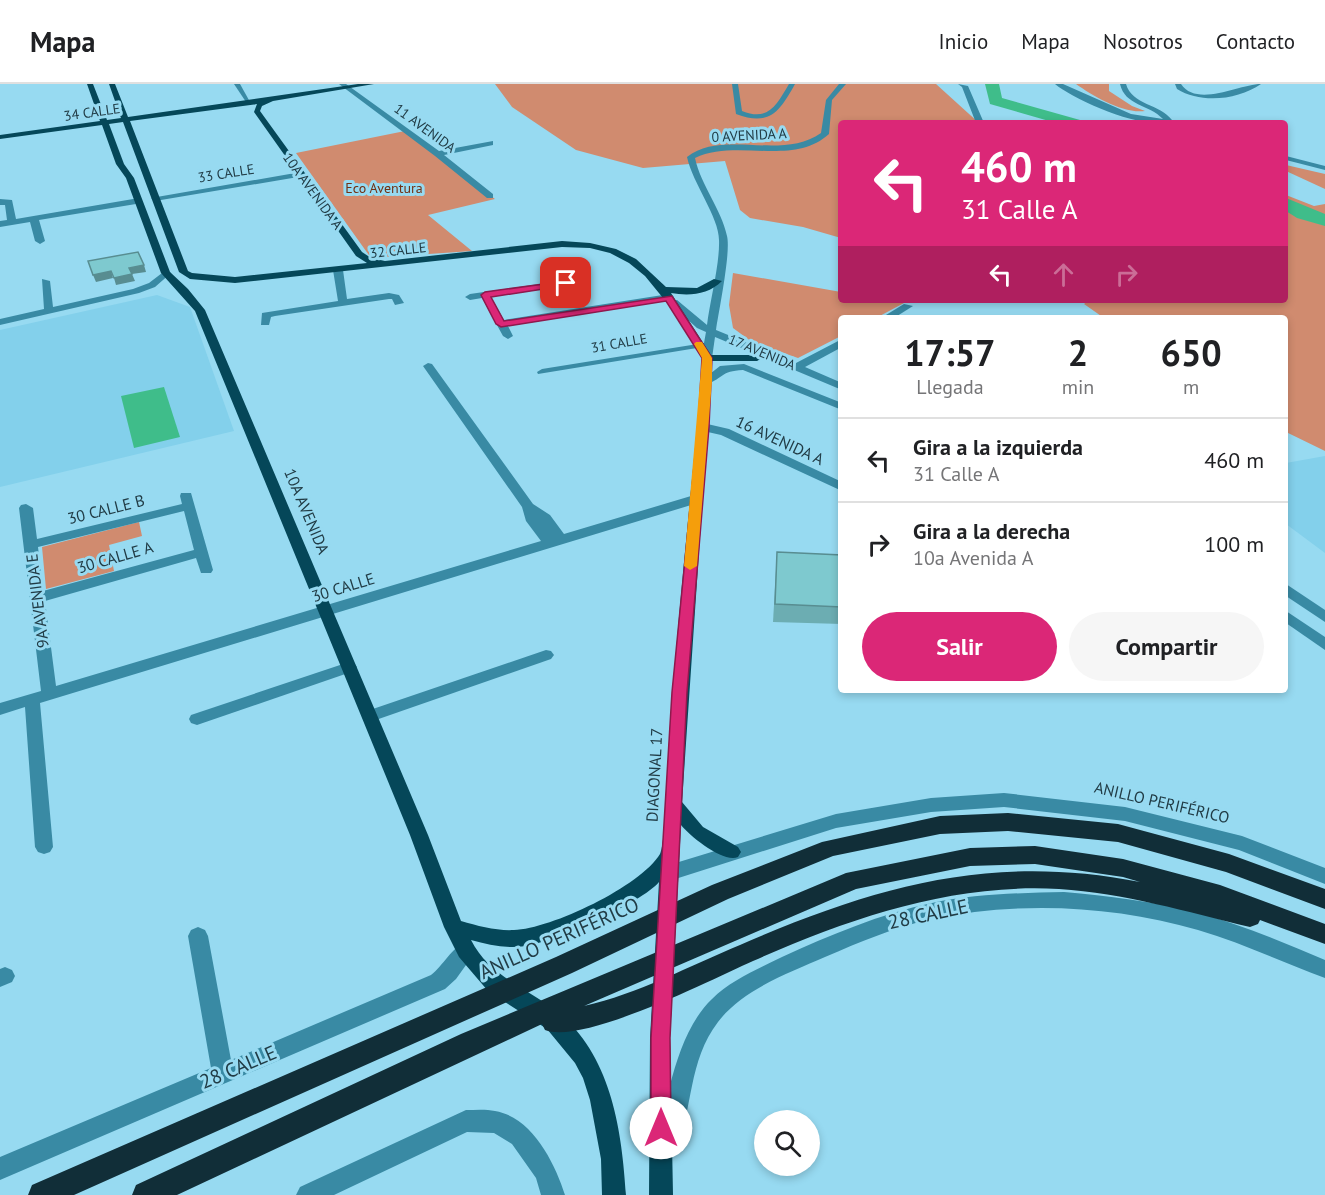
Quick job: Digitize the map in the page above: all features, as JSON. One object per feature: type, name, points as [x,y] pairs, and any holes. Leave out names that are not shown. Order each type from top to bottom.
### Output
[{"type":"highway","name":"ANILLO PERIFÉRICO","points":[[42,1195],[458,1010],[564,966],[720,892],[830,848],[940,825],[1008,822],[1118,832],[1229,863],[1325,899]]},
{"type":"highway","points":[[146,1195],[470,1043],[741,926],[854,880],[969,857],[1035,855],[1123,868],[1220,895],[1325,934]]},
{"type":"highway","points":[[554,1022],[584,1019],[633,1003],[800,930],[854,909],[899,895],[952,884],[1004,880],[1059,880],[1133,890],[1325,934]]},
{"type":"main road","name":"10A AVENIDA","points":[[90,84],[120,164],[130,170],[166,273],[200,310],[419,835],[454,927],[471,957]]},
{"type":"main road","points":[[98,84],[122,143]]},
{"type":"main road","points":[[112,84],[162,215]]},
{"type":"main road","name":"34 CALLE","points":[[188,110],[371,84]]},
{"type":"main road","name":"34 CALLE","points":[[0,136],[117,125],[188,110],[327,92]]},
{"type":"main road","name":"10A AVENIDA A","points":[[296,96],[259,105],[256,111],[363,258],[375,262],[423,260]]},
{"type":"main road","points":[[139,201],[146,202],[162,215]]},
{"type":"main road","name":"32 CALLE","points":[[162,215],[184,272],[197,278],[235,280],[561,244],[602,247]]},
{"type":"main road","name":"17 AVENIDA","points":[[602,247],[614,250],[633,260],[668,296]]},
{"type":"main road","points":[[193,300],[206,286],[235,280]]},
{"type":"main road","points":[[717,281],[698,291],[668,296],[704,352],[757,358]]},
{"type":"main road","name":"DIAGONAL 17","points":[[661,1195],[660,1038],[680,692],[707,381],[704,352]]},
{"type":"main road","points":[[673,804],[697,832],[732,852]]},
{"type":"main road","points":[[454,927],[488,937],[514,939],[537,937],[669,871]]},
{"type":"main road","points":[[471,957],[495,984],[554,1022],[583,1056],[601,1100],[612,1159],[614,1195]]},
{"type":"street","points":[[237,84],[249,101]]},
{"type":"street","name":"0 AVENIDA A","points":[[735,84],[739,112],[757,116],[767,115],[777,110],[792,84]]},
{"type":"street","name":"0 AVENIDA A","points":[[712,332],[724,240],[723,233],[700,188],[691,157],[705,151],[786,147],[816,142],[825,134],[829,100],[843,84]]},
{"type":"street","points":[[1058,84],[1081,96],[1149,120]]},
{"type":"street","points":[[1123,84],[1123,90],[1128,96],[1163,114],[1168,120]]},
{"type":"street","points":[[1178,84],[1179,88],[1184,91],[1208,95],[1232,93],[1258,84]]},
{"type":"street","points":[[965,85],[979,120]]},
{"type":"street","name":"11 AVENIDA","points":[[345,86],[438,154],[490,196]]},
{"type":"street","points":[[438,154],[490,143]]},
{"type":"street","points":[[1288,159],[1325,168]]},
{"type":"street","name":"33 CALLE","points":[[155,198],[301,174]]},
{"type":"street","points":[[0,224],[139,201]]},
{"type":"street","points":[[0,202],[9,202],[12,222]]},
{"type":"street","points":[[34,219],[40,241]]},
{"type":"street","points":[[338,270],[343,303]]},
{"type":"street","points":[[0,322],[144,288],[166,273]]},
{"type":"street","points":[[45,281],[49,310]]},
{"type":"street","points":[[470,297],[566,283]]},
{"type":"street","points":[[485,295],[508,336]]},
{"type":"street","points":[[265,323],[265,318],[270,314],[343,303],[390,296],[396,297],[399,303]]},
{"type":"street","points":[[501,324],[668,296]]},
{"type":"street","name":"17 AVENIDA","points":[[668,296],[701,326],[712,332],[838,385]]},
{"type":"street","points":[[892,315],[908,306]]},
{"type":"street","name":"DIAGONAL 17","points":[[704,352],[712,332]]},
{"type":"street","points":[[797,367],[838,344]]},
{"type":"street","name":"31 CALLE","points":[[542,372],[704,352]]},
{"type":"street","points":[[757,371],[750,364],[757,358],[779,360]]},
{"type":"street","points":[[428,366],[528,507],[533,521],[555,542]]},
{"type":"street","name":"17 AVENIDA","points":[[707,381],[724,368],[735,366],[757,371],[838,405]]},
{"type":"street","name":"16 AVENIDA A","points":[[703,427],[725,432],[838,485]]},
{"type":"street","name":"30 CALLE","points":[[0,709],[696,499]]},
{"type":"street","name":"30 CALLE B","points":[[30,545],[188,501],[202,552]]},
{"type":"street","name":"9A AVENIDA E","points":[[26,508],[49,694]]},
{"type":"street","points":[[202,552],[206,570]]},
{"type":"street","name":"30 CALLE A","points":[[37,598],[202,552]]},
{"type":"street","points":[[1288,590],[1325,617]]},
{"type":"street","points":[[1288,618],[1325,645]]},
{"type":"street","points":[[369,716],[546,655]]},
{"type":"street","points":[[197,719],[349,668]]},
{"type":"street","points":[[32,699],[44,847]]},
{"type":"street","name":"ANILLO PERIFÉRICO","points":[[669,871],[836,820],[931,805],[1004,800],[1125,814],[1242,843],[1325,876]]},
{"type":"street","name":"28 CALLE","points":[[661,1173],[692,1045],[711,1014],[735,993],[808,954],[865,928],[903,917],[997,900],[1088,900],[1196,920],[1265,942],[1325,969]]},
{"type":"street","points":[[198,936],[223,1073]]},
{"type":"street","name":"28 CALLE","points":[[0,1169],[438,982],[471,957]]},
{"type":"street","points":[[308,1195],[466,1121],[496,1122],[520,1136],[546,1172],[553,1195]]},
{"type":"shaded area","points":[[157,295],[190,307],[234,431],[0,487],[0,330]]},
{"type":"shaded area","points":[[164,387],[180,437],[134,448],[121,396]]},
{"type":"shaded area","points":[[1325,456],[1325,553],[1288,525],[1288,463]]},
{"type":"green space","points":[[495,84],[936,84],[976,120],[838,120],[838,237],[803,227],[750,218],[740,210],[725,161],[643,168],[576,150],[512,107]]},
{"type":"green space","points":[[1076,84],[1109,84],[1109,91],[1132,106],[1145,111],[1118,107]]},
{"type":"green space","name":"Eco Aventura","points":[[405,131],[495,199],[428,215],[472,251],[371,258],[296,153]]},
{"type":"green space","points":[[1288,165],[1325,174],[1325,189],[1288,172]]},
{"type":"green space","points":[[1288,196],[1314,206],[1325,204],[1325,451],[1288,433],[1288,315],[1100,315],[1084,304],[1288,303]]},
{"type":"green space","points":[[733,273],[838,291],[838,303],[904,303],[882,315],[838,315],[838,338],[798,358],[752,342],[733,328],[729,305]]},
{"type":"green space","points":[[139,522],[142,536],[109,545],[114,571],[46,589],[42,547]]},
{"type":"building","points":[[138,252],[144,265],[129,268],[132,274],[114,278],[111,271],[93,275],[88,261]]},
{"type":"building","points":[[777,552],[838,555],[838,607],[775,604]]},
{"type":"waterway","points":[[992,84],[995,101],[1063,120]]},
{"type":"waterway","points":[[1288,205],[1304,214],[1325,220]]},
{"type":"slow traffic","points":[[690,566],[707,381],[707,358],[699,344]]},
{"type":"route","points":[[566,283],[485,295],[501,324],[669,297],[707,358],[707,381],[680,692],[660,1038],[661,1128]]}]
